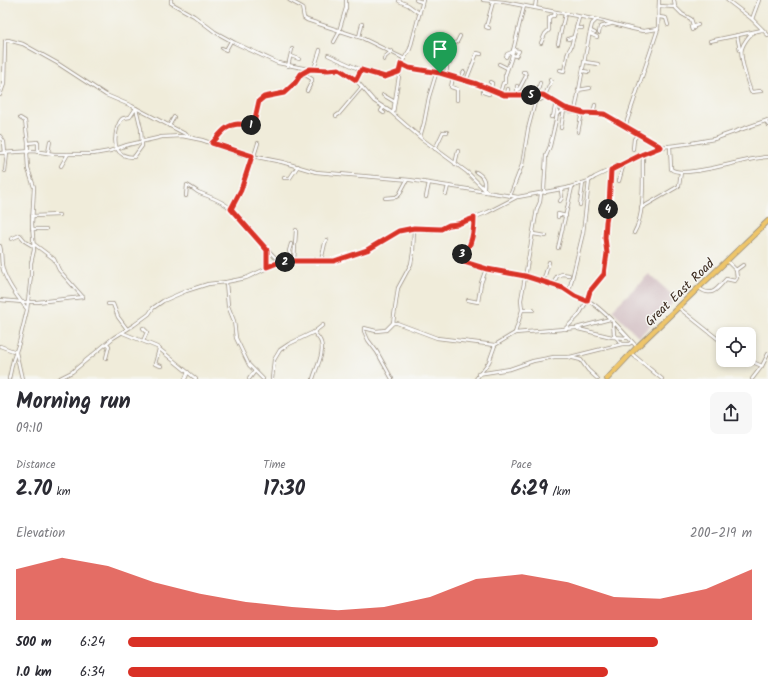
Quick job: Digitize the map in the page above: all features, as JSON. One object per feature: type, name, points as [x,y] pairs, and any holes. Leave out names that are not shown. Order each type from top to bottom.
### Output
[{"type":"highway","name":"Great East Road","points":[[607,379],[637,347],[768,221]]},
{"type":"street","points":[[171,0],[171,3],[187,12],[215,32],[255,53],[288,66],[328,70],[339,69],[356,80],[374,101],[393,113],[420,137],[467,172],[488,192]]},
{"type":"street","points":[[289,0],[302,7],[304,18],[307,20],[359,37],[405,59]]},
{"type":"street","points":[[334,42],[346,8],[346,0]]},
{"type":"street","points":[[393,113],[401,64],[405,59],[413,41],[423,1],[416,0]]},
{"type":"street","points":[[482,0],[504,2],[579,18],[597,20],[643,31],[658,29]]},
{"type":"street","points":[[535,8],[536,0]]},
{"type":"street","points":[[625,127],[658,29],[659,0]]},
{"type":"street","points":[[674,0],[675,7],[682,14],[691,19],[693,28],[698,25]]},
{"type":"street","points":[[727,0],[752,19],[768,35]]},
{"type":"street","points":[[752,19],[758,0]]},
{"type":"street","points":[[399,1],[408,5],[419,13]]},
{"type":"street","points":[[490,28],[486,27],[492,2]]},
{"type":"street","points":[[500,93],[503,83],[506,83],[505,76],[512,55],[524,6]]},
{"type":"street","points":[[659,6],[675,7]]},
{"type":"street","points":[[541,43],[544,34],[549,30],[549,18],[554,16],[555,12]]},
{"type":"street","points":[[558,44],[565,14]]},
{"type":"street","points":[[560,70],[564,71],[568,52],[571,47],[579,18]]},
{"type":"street","points":[[659,18],[666,18],[668,25]]},
{"type":"street","points":[[597,20],[600,28]]},
{"type":"street","points":[[575,111],[592,24],[597,20]]},
{"type":"street","points":[[590,33],[597,33],[600,28],[611,23]]},
{"type":"street","points":[[359,37],[362,24]]},
{"type":"street","points":[[575,28],[582,28]]},
{"type":"street","points":[[710,41],[762,30]]},
{"type":"street","points":[[741,53],[742,47],[753,32]]},
{"type":"street","points":[[590,33],[597,37]]},
{"type":"street","points":[[737,35],[748,85],[751,92],[761,91]]},
{"type":"street","points":[[440,73],[446,49],[457,42],[460,36]]},
{"type":"street","points":[[568,39],[574,37]]},
{"type":"street","points":[[0,95],[4,84],[4,44],[5,41],[8,40],[23,44],[57,63],[106,95],[136,108],[193,138]]},
{"type":"street","points":[[222,48],[226,50],[231,41]]},
{"type":"street","points":[[437,41],[443,42],[446,49]]},
{"type":"street","points":[[288,66],[292,49]]},
{"type":"street","points":[[212,143],[222,131],[229,126],[237,124],[251,125],[254,123],[259,101],[264,97],[284,93],[295,83],[301,74],[312,69],[320,50]]},
{"type":"street","points":[[506,57],[507,54],[513,51],[519,51],[516,56],[512,55]]},
{"type":"street","points":[[384,60],[385,57],[392,52]]},
{"type":"street","points":[[466,81],[477,53],[481,54]]},
{"type":"street","points":[[328,55],[361,70],[385,77],[399,72]]},
{"type":"street","points":[[291,56],[299,59]]},
{"type":"street","points":[[443,58],[450,63]]},
{"type":"street","points":[[585,62],[598,64]]},
{"type":"street","points":[[401,64],[416,70],[440,73],[460,79],[507,96],[518,94],[545,96],[564,109],[604,114],[661,147]]},
{"type":"street","points":[[499,64],[507,69]]},
{"type":"street","points":[[446,75],[448,67]]},
{"type":"street","points":[[356,80],[361,70]]},
{"type":"street","points":[[583,71],[589,72]]},
{"type":"street","points":[[306,72],[306,76],[312,79],[306,91]]},
{"type":"street","points":[[420,137],[436,74],[434,72]]},
{"type":"street","points":[[460,79],[464,72]]},
{"type":"street","points":[[518,94],[526,76],[525,72],[523,72]]},
{"type":"street","points":[[453,77],[451,87],[458,89],[457,100]]},
{"type":"street","points":[[536,100],[540,100],[545,96],[551,82],[550,80]]},
{"type":"street","points":[[490,82],[492,84],[490,89]]},
{"type":"street","points":[[510,196],[522,165],[528,129],[540,84]]},
{"type":"street","points":[[517,86],[518,94]]},
{"type":"street","points":[[336,116],[362,87]]},
{"type":"street","points":[[484,87],[483,92],[489,94]]},
{"type":"street","points":[[578,90],[590,88]]},
{"type":"street","points":[[507,96],[508,89]]},
{"type":"street","points":[[383,95],[395,102]]},
{"type":"street","points":[[545,193],[546,156],[550,146],[557,114],[557,103]]},
{"type":"street","points":[[551,117],[553,117],[557,103]]},
{"type":"street","points":[[594,113],[595,106]]},
{"type":"street","points":[[384,107],[381,112],[384,113]]},
{"type":"street","points":[[136,108],[141,129],[142,146],[134,156],[128,157],[116,149],[115,137],[120,120],[130,117],[136,108]]},
{"type":"street","points":[[557,114],[564,109]]},
{"type":"street","points":[[561,128],[564,109]]},
{"type":"street","points":[[578,132],[582,112]]},
{"type":"street","points":[[169,126],[174,117]]},
{"type":"street","points":[[9,379],[28,310],[34,245],[32,216],[34,187],[28,169],[28,143],[25,121],[20,118]]},
{"type":"street","points":[[0,153],[103,153],[169,136],[193,138],[253,156],[326,174],[407,180],[518,197],[541,194],[572,187],[589,181],[624,162],[661,147],[714,139],[767,121],[768,125]]},
{"type":"street","points":[[436,149],[443,132],[447,132]]},
{"type":"street","points":[[633,149],[634,139],[639,133]]},
{"type":"street","points":[[0,136],[4,142],[6,153],[5,171]]},
{"type":"street","points":[[48,153],[50,141]]},
{"type":"street","points":[[28,143],[38,142],[38,152]]},
{"type":"street","points":[[231,209],[241,190],[258,142]]},
{"type":"street","points":[[670,146],[670,169],[673,172],[694,172],[730,163],[768,157]]},
{"type":"street","points":[[456,164],[458,151]]},
{"type":"street","points":[[61,166],[68,154]]},
{"type":"street","points":[[634,233],[642,208],[643,154]]},
{"type":"street","points":[[619,181],[624,162]]},
{"type":"street","points":[[284,178],[290,178],[298,166]]},
{"type":"street","points":[[564,330],[579,315],[587,301],[590,291],[604,274],[607,253],[605,238],[611,170]]},
{"type":"street","points":[[476,172],[482,176],[485,182],[484,188]]},
{"type":"street","points":[[642,208],[679,186],[681,172]]},
{"type":"street","points":[[385,198],[396,197],[399,195],[407,180]]},
{"type":"street","points":[[569,291],[583,233],[589,181]]},
{"type":"street","points":[[426,197],[429,183]]},
{"type":"street","points":[[580,205],[583,183]]},
{"type":"street","points":[[186,196],[187,186],[216,198],[231,209],[267,250],[280,262]]},
{"type":"street","points":[[446,194],[448,186]]},
{"type":"street","points":[[558,248],[572,187]]},
{"type":"street","points":[[560,201],[562,198],[561,190]]},
{"type":"street","points":[[515,333],[522,310],[521,300],[541,194]]},
{"type":"street","points":[[58,379],[72,372],[107,344],[149,314],[158,305],[174,296],[208,284],[246,278],[280,262],[334,261],[367,250],[399,231],[414,228],[441,229],[449,225],[458,224],[474,218],[518,197]]},
{"type":"street","points":[[558,217],[558,214],[566,216]]},
{"type":"street","points":[[32,216],[59,215]]},
{"type":"street","points":[[474,218],[474,226],[470,244],[460,259],[486,269],[525,276],[569,291],[575,296],[595,306],[637,347]]},
{"type":"street","points":[[392,379],[377,352],[368,340],[364,329],[367,328],[376,331],[386,330],[393,323],[398,288],[411,264],[414,228]]},
{"type":"street","points":[[32,229],[46,229]]},
{"type":"street","points":[[293,261],[296,230]]},
{"type":"street","points":[[533,234],[546,236]]},
{"type":"street","points":[[0,300],[28,302],[83,297],[59,270],[54,258],[34,245],[26,242],[20,235],[11,238]]},
{"type":"street","points":[[320,261],[324,243],[327,240]]},
{"type":"street","points":[[291,244],[289,251],[293,261]]},
{"type":"street","points":[[0,246],[2,267],[16,295],[28,310]]},
{"type":"street","points":[[267,250],[267,267]]},
{"type":"street","points":[[699,288],[708,293],[715,291],[726,279],[734,281],[737,278],[736,270],[727,261]]},
{"type":"street","points":[[543,282],[549,262]]},
{"type":"street","points":[[736,270],[743,265]]},
{"type":"street","points":[[468,300],[478,302],[481,283],[486,269]]},
{"type":"street","points":[[553,285],[557,276],[562,274],[569,275]]},
{"type":"street","points":[[226,282],[228,306],[234,321],[236,338],[246,360],[263,379]]},
{"type":"street","points":[[108,304],[113,304],[118,317],[127,329]]},
{"type":"street","points":[[679,308],[716,337]]},
{"type":"street","points":[[522,310],[533,310]]},
{"type":"street","points":[[393,323],[403,324],[437,338],[495,345],[515,333],[548,329],[564,330],[612,321]]},
{"type":"street","points":[[612,321],[614,335],[622,344]]},
{"type":"street","points":[[272,379],[274,360],[280,350],[314,332],[323,325]]},
{"type":"street","points":[[143,341],[146,332],[144,328]]},
{"type":"street","points":[[576,328],[616,338],[628,338]]},
{"type":"street","points":[[313,379],[322,346],[320,340],[314,332]]},
{"type":"street","points":[[123,333],[159,349],[196,379]]},
{"type":"street","points":[[568,357],[622,344],[629,344],[632,342]]},
{"type":"street","points":[[106,358],[109,346],[107,344]]},
{"type":"street","points":[[476,379],[478,374],[489,362],[495,345]]},
{"type":"street","points":[[0,346],[16,352]]},
{"type":"street","points":[[159,349],[155,364],[161,366]]},
{"type":"street","points":[[16,352],[22,379]]},
{"type":"street","points":[[632,354],[662,379]]},
{"type":"street","points":[[752,379],[762,366],[768,354]]},
{"type":"street","points":[[478,374],[510,369],[533,361],[554,357],[568,357],[581,360],[588,370],[598,379]]},
{"type":"street","points":[[756,363],[762,366]]},
{"type":"street","points":[[249,379],[255,371]]},
{"type":"street","points":[[186,379],[188,372]]},
{"type":"shaded area","points":[[649,274],[677,299],[639,337],[612,310]]},
{"type":"route","points":[[401,64],[416,70],[440,73],[477,84],[504,95],[543,95],[565,108],[584,113],[604,114],[661,147],[626,161],[611,170],[611,187],[605,238],[607,253],[604,274],[590,291],[587,301],[575,296],[563,288],[525,276],[487,269],[461,261],[461,256],[470,244],[474,226],[474,218],[458,224],[449,225],[441,229],[414,228],[399,231],[367,250],[334,261],[280,262],[267,267],[267,250],[248,226],[231,209],[241,190],[252,156],[212,143],[222,131],[229,126],[237,124],[251,125],[254,123],[259,101],[261,99],[284,93],[295,83],[301,74],[310,69],[339,69],[348,73],[356,80],[361,70],[385,77],[399,72],[401,64]]}]
